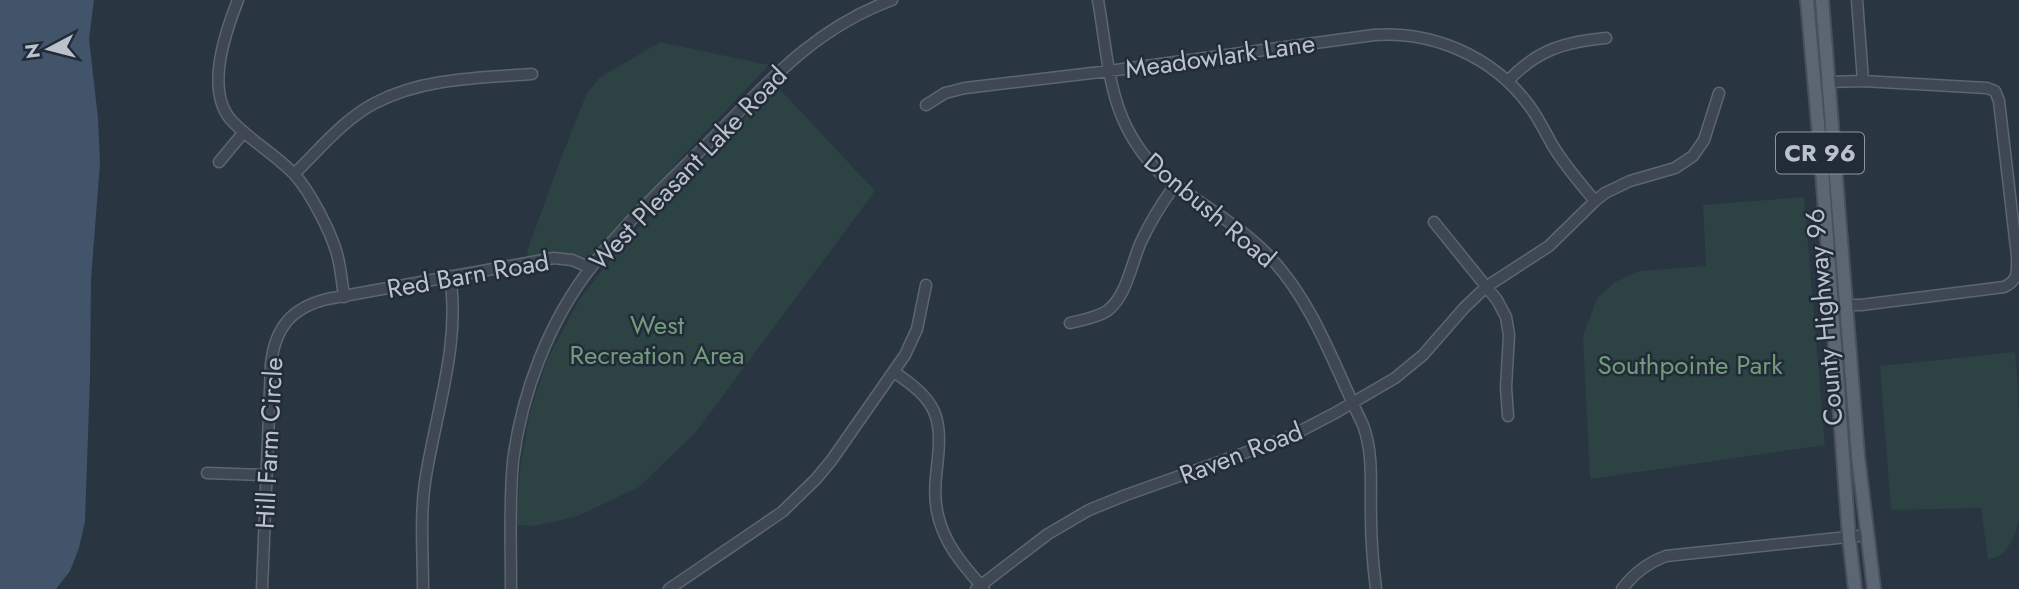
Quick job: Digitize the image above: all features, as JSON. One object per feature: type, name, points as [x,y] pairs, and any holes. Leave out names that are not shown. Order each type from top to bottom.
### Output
[{"type":"main road","name":"County Highway 96","points":[[1807,0],[1855,589]]},
{"type":"main road","name":"County Highway 96","points":[[1822,0],[1857,442],[1874,589]]},
{"type":"street","points":[[238,0],[223,44],[219,96],[225,112],[243,132],[294,174],[310,198],[333,242],[344,297]]},
{"type":"street","name":"West Pleasant Lake Road","points":[[511,589],[511,488],[521,417],[536,370],[569,302],[591,268],[628,224],[794,57],[853,16],[892,0]]},
{"type":"street","points":[[1857,0],[1863,81]]},
{"type":"street","name":"Donbush Road","points":[[1099,3],[1109,71],[1118,109],[1131,138],[1150,164],[1252,240],[1280,269],[1310,313],[1363,425],[1370,449],[1376,589]]},
{"type":"street","name":"Meadowlark Lane","points":[[926,105],[946,93],[965,88],[1374,35],[1420,37],[1452,46],[1485,63],[1507,81],[1529,106],[1566,165],[1595,201]]},
{"type":"street","points":[[1507,81],[1525,64],[1546,51],[1572,42],[1606,38]]},
{"type":"street","points":[[294,174],[343,126],[373,104],[394,95],[445,80],[532,74]]},
{"type":"street","points":[[1829,82],[1863,81],[1987,88],[1995,91],[2000,105],[2017,256],[2016,278],[2013,283],[2004,287],[1861,305],[1831,306]]},
{"type":"street","name":"Raven Road","points":[[980,588],[1048,534],[1089,510],[1289,437],[1352,404],[1410,367],[1472,299],[1549,246],[1595,201],[1617,187],[1675,168],[1693,156],[1704,140],[1719,93]]},
{"type":"street","points":[[219,162],[243,132]]},
{"type":"street","points":[[1070,323],[1100,315],[1114,304],[1142,240],[1175,185]]},
{"type":"street","points":[[1434,222],[1502,307],[1508,326],[1508,416]]},
{"type":"street","name":"Red Barn Road","points":[[344,297],[554,258],[572,260],[591,268]]},
{"type":"street","points":[[423,589],[422,526],[425,483],[452,338],[453,303],[450,276]]},
{"type":"street","points":[[669,589],[763,526],[800,496],[831,461],[905,355],[917,328],[926,285]]},
{"type":"street","name":"Hill Farm Circle","points":[[262,589],[271,365],[276,341],[287,321],[304,306],[344,297]]},
{"type":"street","points":[[894,372],[919,390],[936,416],[940,436],[935,496],[941,526],[953,552],[980,588]]},
{"type":"street","points":[[207,473],[266,475]]},
{"type":"street","points":[[1622,589],[1645,565],[1666,556],[1867,535]]},
{"type":"green space","name":"West Recreation Area","points":[[660,42],[769,65],[590,259],[555,255],[527,258],[528,248],[586,95],[599,78]]},
{"type":"green space","name":"West Recreation Area","points":[[776,85],[875,191],[696,432],[639,487],[578,516],[535,526],[516,525],[520,469],[529,416],[547,360],[579,300],[624,242]]},
{"type":"green space","name":"Southpointe Park","points":[[1804,197],[1825,445],[1590,479],[1583,336],[1597,298],[1615,282],[1640,271],[1706,266],[1703,205]]},
{"type":"green space","points":[[2015,352],[2019,412],[2019,520],[2005,551],[1988,559],[1981,508],[1891,510],[1880,366]]},
{"type":"water","points":[[0,0],[94,0],[89,39],[100,163],[91,279],[85,521],[70,571],[56,589],[0,589]]}]
